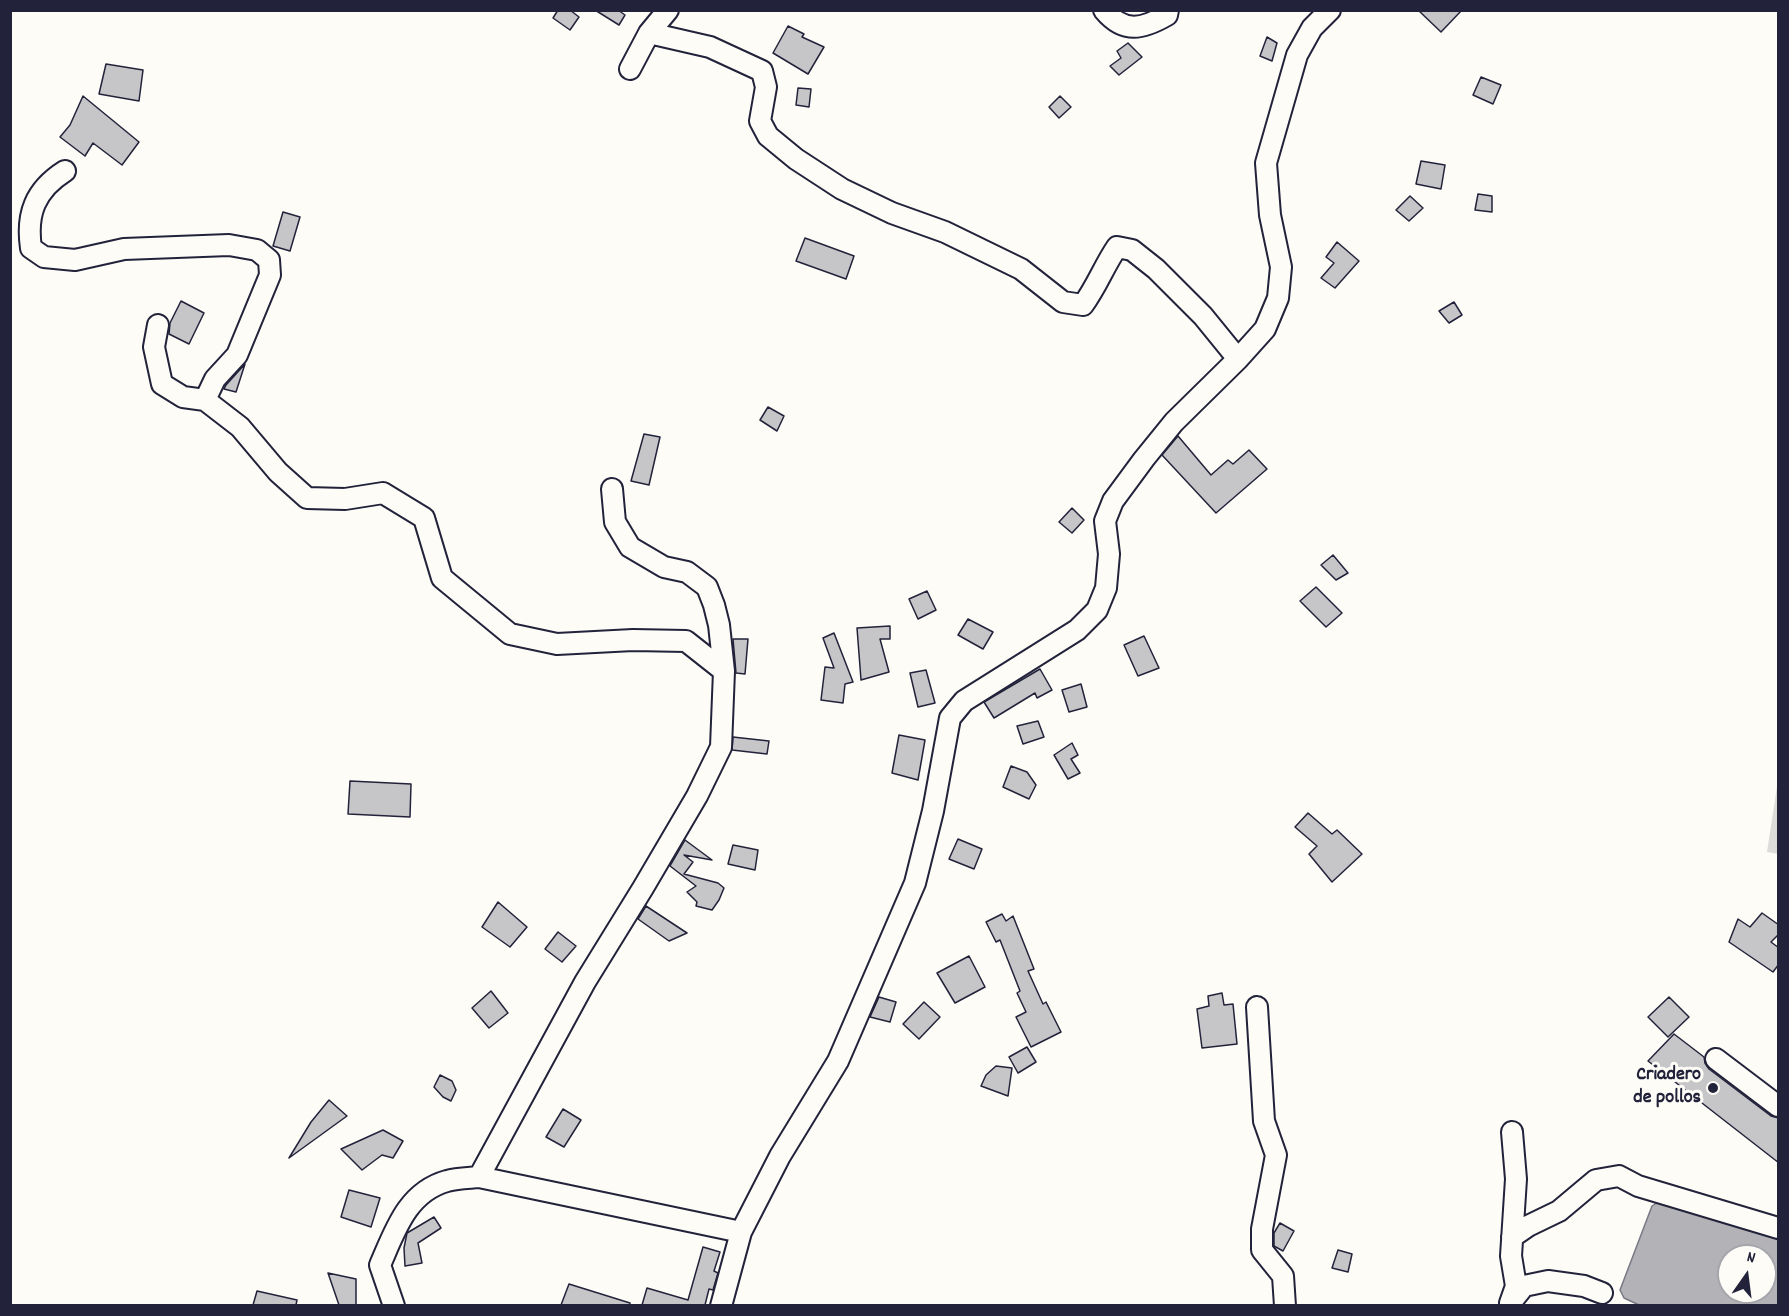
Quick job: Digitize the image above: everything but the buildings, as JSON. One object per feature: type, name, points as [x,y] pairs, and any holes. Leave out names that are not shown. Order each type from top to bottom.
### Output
[{"type":"street","points":[[630,69],[649,33],[668,10]]},
{"type":"street","points":[[1104,10],[1112,19],[1125,26],[1139,27],[1167,15],[1168,10]]},
{"type":"street","points":[[721,1305],[741,1232],[780,1156],[838,1061],[915,883],[933,811],[950,718],[964,701],[1077,630],[1097,610],[1106,588],[1109,554],[1105,521],[1113,501],[1174,422],[1238,359],[1265,328],[1278,298],[1281,267],[1269,215],[1266,164],[1297,56],[1312,28],[1330,10]]},
{"type":"street","points":[[649,33],[710,46],[762,72],[766,87],[760,121],[768,136],[796,159],[842,189],[892,213],[945,232],[1021,269],[1063,302],[1083,305],[1095,289],[1104,266],[1117,247],[1132,250],[1156,269],[1203,316],[1238,359]]},
{"type":"street","points":[[65,171],[50,181],[36,202],[28,227],[31,248],[45,257],[75,260],[124,249],[229,245],[257,250],[269,260],[270,275],[237,355],[215,379],[205,400]]},
{"type":"street","points":[[158,325],[154,347],[162,384],[183,397],[205,400],[240,427],[279,472],[307,498],[345,499],[383,494],[424,518],[442,578],[510,634],[556,644],[633,640],[686,641],[724,671]]},
{"type":"street","points":[[479,1176],[585,982],[644,888],[697,796],[721,747],[724,671],[719,626],[707,587],[687,572],[664,567],[630,547],[615,522],[612,489]]},
{"type":"street","points":[[1257,1007],[1264,1121],[1276,1155],[1262,1229],[1262,1250],[1283,1276],[1285,1305]]},
{"type":"street","points":[[1716,1059],[1779,1106]]},
{"type":"street","points":[[1510,1304],[1516,1286],[1511,1256],[1516,1179],[1512,1132]]},
{"type":"street","points":[[394,1305],[380,1265],[402,1216],[420,1193],[446,1181],[479,1176],[741,1232]]},
{"type":"street","points":[[1512,1237],[1528,1226],[1559,1211],[1596,1180],[1619,1176],[1638,1186],[1779,1228]]},
{"type":"street","points":[[1510,1304],[1524,1286],[1548,1281],[1584,1286],[1602,1293]]},
{"type":"shaded area","points":[[1778,780],[1778,854],[1767,852]]},
{"type":"shaded area","points":[[1658,1202],[1778,1237],[1778,1305],[1639,1305],[1624,1298],[1620,1290],[1652,1206]]},
{"type":"place","name":"Criadero de pollos","points":[[1713,1088]]}]
